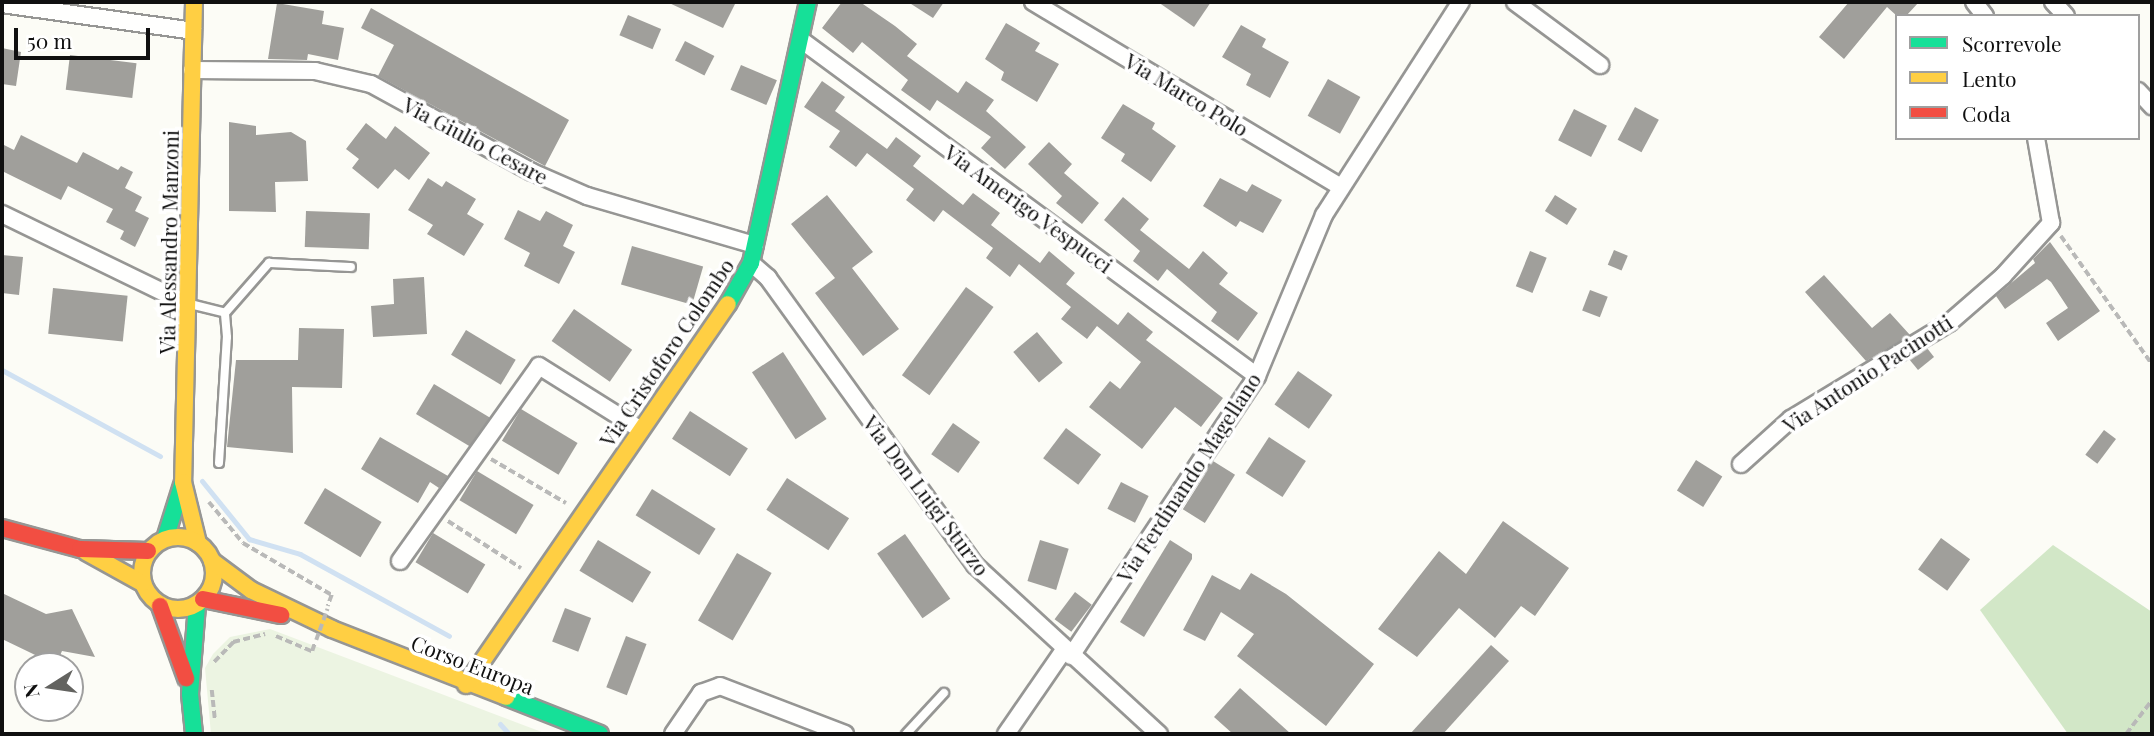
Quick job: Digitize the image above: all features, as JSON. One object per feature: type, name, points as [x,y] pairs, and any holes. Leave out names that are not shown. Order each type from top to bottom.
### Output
[{"type":"main road","name":"Via Alessandro Manzoni","points":[[194,2],[183,482],[198,543]]},
{"type":"main road","name":"Via Cristoforo Colombo","points":[[466,685],[729,302],[751,262],[808,2]]},
{"type":"main road","name":"Via Alessandro Manzoni","points":[[165,539],[183,482]]},
{"type":"main road","points":[[2,528],[80,549],[148,551]]},
{"type":"main road","points":[[142,583],[142,566],[148,551],[165,539],[182,537],[198,543],[212,561],[213,583],[200,602],[190,694],[194,734]]},
{"type":"main road","points":[[80,549],[142,583],[160,606],[190,694]]},
{"type":"main road","name":"Corso Europa","points":[[212,561],[251,590],[332,629],[466,685],[600,734]]},
{"type":"main road","points":[[160,606],[176,610],[200,602]]},
{"type":"main road","name":"Corso Europa","points":[[200,602],[332,629]]},
{"type":"street","name":"Via Marco Polo","points":[[1033,2],[1341,187]]},
{"type":"street","name":"Via Ferdinando Magellano","points":[[1006,734],[1068,653],[1257,376],[1324,215],[1461,2]]},
{"type":"street","points":[[1515,2],[1600,65]]},
{"type":"street","points":[[2,4],[193,31]]},
{"type":"street","name":"Via Amerigo Vespucci","points":[[801,40],[1257,376]]},
{"type":"street","name":"Via Giulio Cesare","points":[[192,70],[315,71],[371,84],[532,172],[587,196],[755,245]]},
{"type":"street","points":[[2140,93],[2152,106]]},
{"type":"street","points":[[2036,140],[2051,223]]},
{"type":"street","points":[[2,214],[187,303]]},
{"type":"street","name":"Via Antonio Pacinotti","points":[[1741,464],[1791,419],[1949,323],[2003,276],[2051,223]]},
{"type":"street","name":"Via Don Luigi Sturzo","points":[[751,262],[768,278],[975,565],[1068,653],[1160,734]]},
{"type":"street","points":[[400,561],[539,366],[641,430]]},
{"type":"street","points":[[673,734],[701,693],[720,686],[845,734]]},
{"type":"lane","points":[[219,463],[228,337],[225,313],[269,262],[351,267]]},
{"type":"lane","points":[[187,303],[225,313]]},
{"type":"lane","points":[[906,734],[944,693]]},
{"type":"path","points":[[2051,223],[2152,364]]},
{"type":"path","points":[[478,452],[583,513]]},
{"type":"path","points":[[202,492],[243,543],[332,595],[312,651],[269,633],[247,636],[217,656],[210,670]]},
{"type":"path","points":[[435,513],[538,578]]},
{"type":"path","points":[[211,681],[215,724]]},
{"type":"path","points":[[2126,734],[2152,700]]},
{"type":"green space","points":[[2053,545],[2152,612],[2152,734],[2068,734],[1980,610]]},
{"type":"green space","points":[[270,629],[547,734],[211,734],[205,668],[213,654],[230,637]]},
{"type":"building","points":[[667,2],[736,2],[723,28]]},
{"type":"building","points":[[842,2],[860,2],[895,26],[917,44],[907,56],[958,93],[966,81],[994,100],[986,111],[1026,147],[1005,169],[981,148],[991,137],[937,100],[930,111],[901,90],[908,80],[862,42],[853,53],[822,28]]},
{"type":"building","points":[[908,2],[944,2],[933,18]]},
{"type":"building","points":[[1158,2],[1211,2],[1194,27]]},
{"type":"building","points":[[1849,2],[1919,2],[1908,14],[1895,14],[1887,7],[1844,59],[1819,37]]},
{"type":"building","points":[[277,3],[324,11],[322,24],[344,28],[338,60],[308,54],[307,60],[268,59]]},
{"type":"building","points":[[371,8],[569,120],[545,166],[378,76],[394,45],[361,28]]},
{"type":"building","points":[[628,15],[661,29],[653,49],[619,35]]},
{"type":"building","points":[[1006,23],[1040,43],[1035,51],[1059,64],[1037,102],[1001,80],[1004,72],[985,59]]},
{"type":"building","points":[[1241,25],[1266,39],[1262,47],[1289,62],[1270,98],[1246,85],[1251,74],[1222,57]]},
{"type":"building","points":[[685,41],[714,56],[704,76],[675,61]]},
{"type":"building","points":[[2,48],[21,52],[16,86],[2,84]]},
{"type":"building","points":[[70,55],[137,63],[132,98],[66,90]]},
{"type":"building","points":[[741,65],[777,80],[766,105],[730,90]]},
{"type":"building","points":[[1328,79],[1360,97],[1340,134],[1308,116]]},
{"type":"building","points":[[822,81],[845,97],[835,111],[887,149],[896,137],[921,156],[913,166],[963,205],[973,193],[1000,213],[991,225],[1040,263],[1049,251],[1075,273],[1066,284],[1118,325],[1128,312],[1153,332],[1146,340],[1223,398],[1201,427],[1175,407],[1142,449],[1089,407],[1110,381],[1120,389],[1141,362],[1097,326],[1087,339],[1061,319],[1071,307],[1019,264],[1010,277],[986,258],[993,248],[943,210],[934,222],[906,200],[914,189],[867,153],[856,167],[829,147],[840,131],[804,107]]},
{"type":"building","points":[[1123,104],[1155,123],[1152,129],[1176,146],[1151,182],[1121,161],[1125,154],[1101,138]]},
{"type":"building","points":[[1635,107],[1659,120],[1641,152],[1618,140]]},
{"type":"building","points":[[1574,109],[1607,126],[1591,157],[1558,140]]},
{"type":"building","points":[[229,122],[256,126],[256,135],[291,132],[306,141],[308,181],[275,182],[276,212],[229,211]]},
{"type":"building","points":[[366,123],[386,139],[395,126],[430,153],[409,180],[395,169],[378,189],[352,168],[359,159],[346,149]]},
{"type":"building","points":[[21,135],[77,163],[83,152],[118,170],[121,166],[133,172],[125,188],[142,197],[135,211],[149,218],[135,247],[120,239],[124,231],[106,222],[113,209],[68,186],[61,200],[2,171],[2,144],[14,150]]},
{"type":"building","points":[[1049,142],[1072,164],[1064,173],[1099,203],[1082,224],[1056,203],[1062,196],[1028,164]]},
{"type":"building","points":[[428,178],[442,187],[446,181],[476,199],[467,214],[484,224],[464,256],[427,234],[433,225],[408,210]]},
{"type":"building","points":[[1220,178],[1247,192],[1252,184],[1282,200],[1263,233],[1240,221],[1236,227],[1203,206]]},
{"type":"building","points":[[827,195],[873,252],[852,268],[899,329],[863,356],[815,293],[835,278],[791,224]]},
{"type":"building","points":[[1555,195],[1577,209],[1567,225],[1545,211]]},
{"type":"building","points":[[1123,197],[1149,219],[1140,230],[1189,269],[1203,251],[1228,273],[1219,284],[1258,313],[1238,341],[1211,321],[1217,312],[1167,269],[1158,281],[1133,261],[1140,251],[1104,220]]},
{"type":"building","points":[[518,210],[540,221],[546,211],[573,225],[563,246],[575,252],[559,284],[524,266],[530,253],[504,239]]},
{"type":"building","points":[[306,211],[370,213],[369,249],[305,247]]},
{"type":"building","points":[[2050,242],[2100,311],[2058,341],[2046,323],[2068,308],[2047,279],[2005,309],[1996,296],[2035,263],[2033,259]]},
{"type":"building","points":[[632,246],[703,266],[692,305],[621,284]]},
{"type":"building","points":[[1614,250],[1628,256],[1622,271],[1608,265]]},
{"type":"building","points":[[1530,251],[1547,258],[1532,293],[1516,286]]},
{"type":"building","points":[[2,255],[23,257],[19,295],[2,293]]},
{"type":"building","points":[[1824,275],[1872,328],[1890,313],[1910,335],[1866,361],[1805,292]]},
{"type":"building","points":[[424,277],[427,334],[373,337],[371,306],[394,304],[393,279]]},
{"type":"building","points":[[966,287],[994,307],[929,395],[902,375]]},
{"type":"building","points":[[53,288],[128,296],[123,342],[48,334]]},
{"type":"building","points":[[1590,290],[1608,297],[1600,317],[1582,311]]},
{"type":"building","points":[[574,309],[632,350],[610,382],[552,341]]},
{"type":"building","points":[[299,328],[344,329],[342,388],[292,387],[293,453],[227,447],[236,360],[298,360]]},
{"type":"building","points":[[466,330],[516,360],[501,385],[451,355]]},
{"type":"building","points":[[1037,332],[1063,363],[1039,383],[1013,352]]},
{"type":"building","points":[[1927,348],[1934,357],[1918,370],[1909,359]]},
{"type":"building","points":[[783,352],[827,419],[796,439],[752,372]]},
{"type":"building","points":[[1298,371],[1332,395],[1309,429],[1274,405]]},
{"type":"building","points":[[434,384],[490,417],[472,447],[416,414]]},
{"type":"building","points":[[521,409],[578,443],[559,475],[502,441]]},
{"type":"building","points":[[690,411],[748,449],[730,476],[672,439]]},
{"type":"building","points":[[953,423],[980,442],[958,473],[931,454]]},
{"type":"building","points":[[1066,428],[1101,454],[1078,485],[1043,458]]},
{"type":"building","points":[[2104,430],[2116,439],[2097,464],[2085,455]]},
{"type":"building","points":[[380,437],[448,476],[439,488],[430,482],[418,503],[361,469]]},
{"type":"building","points":[[1269,437],[1306,461],[1282,497],[1246,473]]},
{"type":"building","points":[[1696,460],[1722,476],[1703,507],[1677,491]]},
{"type":"building","points":[[1213,461],[1235,475],[1205,523],[1183,509]]},
{"type":"building","points":[[477,471],[534,505],[516,534],[459,500]]},
{"type":"building","points":[[787,478],[849,518],[828,550],[766,510]]},
{"type":"building","points":[[1121,482],[1149,496],[1135,523],[1107,509]]},
{"type":"building","points":[[325,488],[382,522],[360,557],[304,523]]},
{"type":"building","points":[[652,489],[716,529],[699,555],[636,515]]},
{"type":"building","points":[[1503,521],[1569,568],[1535,616],[1521,606],[1495,638],[1459,608],[1417,657],[1378,629],[1439,551],[1466,574]]},
{"type":"building","points":[[433,533],[485,564],[468,594],[415,562]]},
{"type":"building","points":[[905,534],[950,599],[922,618],[877,554]]},
{"type":"building","points":[[1941,538],[1970,559],[1947,591],[1918,570]]},
{"type":"building","points":[[598,540],[651,572],[633,603],[579,571]]},
{"type":"building","points":[[1040,540],[1069,549],[1056,590],[1027,581]]},
{"type":"building","points":[[1170,540],[1192,554],[1192,559],[1144,637],[1120,622]]},
{"type":"building","points":[[737,553],[772,573],[733,641],[698,621]]},
{"type":"building","points":[[1251,573],[1286,594],[1374,664],[1326,726],[1237,656],[1254,634],[1221,612],[1205,641],[1183,630],[1212,575],[1240,590]]},
{"type":"building","points":[[1075,592],[1092,605],[1071,632],[1055,619]]},
{"type":"building","points":[[2,593],[46,614],[72,609],[95,657],[84,655],[84,652],[29,652],[2,639]]},
{"type":"building","points":[[565,608],[591,618],[578,652],[552,642]]},
{"type":"building","points":[[626,636],[647,644],[627,695],[606,687]]},
{"type":"building","points":[[1491,645],[1509,661],[1443,734],[1410,734]]},
{"type":"building","points":[[1240,688],[1291,734],[1233,734],[1214,717]]},
{"type":"waterway","points":[[2,370],[160,456]]},
{"type":"waterway","points":[[202,481],[249,539],[300,554],[449,636]]},
{"type":"waterway","points":[[500,724],[509,734]]},
{"type":"traffic: fast","points":[[728,304],[751,263],[808,2]]},
{"type":"traffic: fast","points":[[165,539],[183,482]]},
{"type":"traffic: fast","points":[[194,734],[190,694],[197,605]]},
{"type":"traffic: fast","points":[[506,697],[600,734]]},
{"type":"traffic: slow","points":[[194,2],[183,482],[198,543]]},
{"type":"traffic: slow","points":[[466,685],[728,304]]},
{"type":"traffic: slow","points":[[185,537],[204,547],[212,559],[214,573],[212,587],[204,599],[192,607],[171,609],[152,599],[144,587],[142,566],[152,547],[164,539],[185,537]]},
{"type":"traffic: slow","points":[[86,552],[142,583]]},
{"type":"traffic: slow","points":[[212,561],[251,590],[332,629],[506,697]]},
{"type":"traffic: jam","points":[[2,528],[80,549],[148,551]]},
{"type":"traffic: jam","points":[[203,599],[281,615]]},
{"type":"traffic: jam","points":[[160,606],[186,678]]}]
